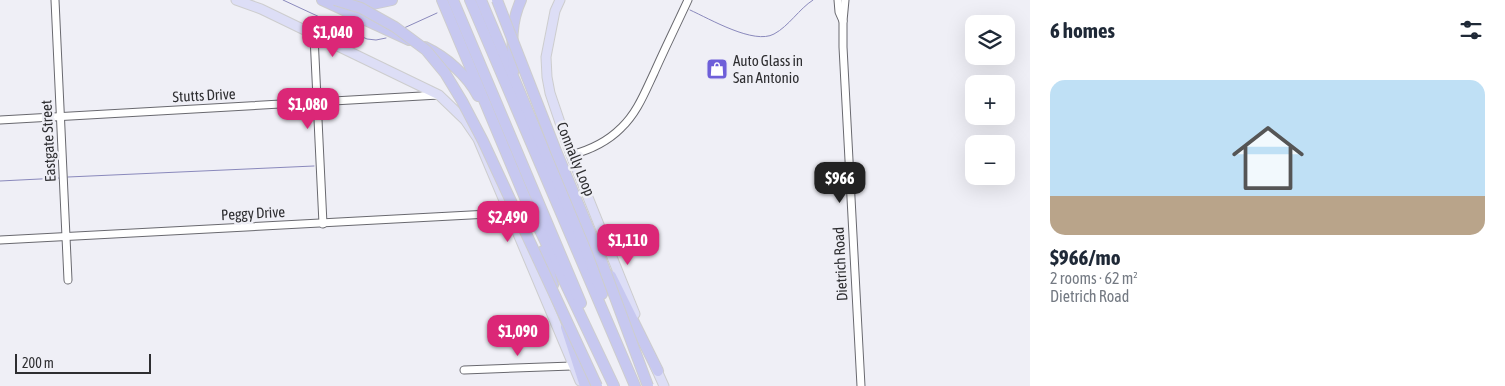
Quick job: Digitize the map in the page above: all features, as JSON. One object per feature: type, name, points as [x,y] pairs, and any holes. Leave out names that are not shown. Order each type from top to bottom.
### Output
[{"type":"highway","points":[[322,0],[429,50],[453,64],[474,88],[501,140]]},
{"type":"highway","points":[[335,0],[361,8],[395,27],[426,50],[445,73],[462,100],[483,141],[597,386]]},
{"type":"highway","points":[[355,0],[373,4],[392,0]]},
{"type":"highway","points":[[442,0],[528,205],[615,386]]},
{"type":"highway","points":[[452,0],[615,386]]},
{"type":"highway","points":[[470,0],[636,386]]},
{"type":"highway","points":[[481,0],[587,252],[636,386]]},
{"type":"highway","name":"Connally Loop","points":[[497,0],[556,151],[597,249],[648,386]]},
{"type":"highway","points":[[518,88],[514,73],[512,33],[522,0]]},
{"type":"highway","points":[[556,177],[572,202],[658,371]]},
{"type":"highway","points":[[528,205],[583,386]]},
{"type":"main road","points":[[236,0],[261,9],[439,95],[465,120],[478,139],[572,366],[583,386]]},
{"type":"main road","points":[[560,0],[555,11],[546,57],[550,93],[571,155],[664,386]]},
{"type":"street","name":"Eastgate Street","points":[[55,0],[68,280]]},
{"type":"street","points":[[571,155],[588,150],[609,138],[631,116],[641,100],[688,0]]},
{"type":"street","name":"Dietrich Road","points":[[838,0],[839,12],[843,21]]},
{"type":"street","name":"Dietrich Road","points":[[845,0],[843,21],[861,386]]},
{"type":"street","points":[[314,36],[323,224]]},
{"type":"street","name":"Stutts Drive","points":[[0,120],[439,95]]},
{"type":"street","name":"Peggy Drive","points":[[0,240],[508,213]]},
{"type":"street","points":[[464,370],[572,366]]},
{"type":"waterway","points":[[283,0],[367,39],[386,38]]},
{"type":"waterway","points":[[690,10],[744,34],[765,36],[779,31],[813,0]]},
{"type":"waterway","points":[[404,28],[437,13]]},
{"type":"waterway","points":[[68,177],[314,166]]},
{"type":"waterway","points":[[0,181],[60,178]]},
{"type":"place","name":"Auto Glass in San Antonio","points":[[717,69]]}]
